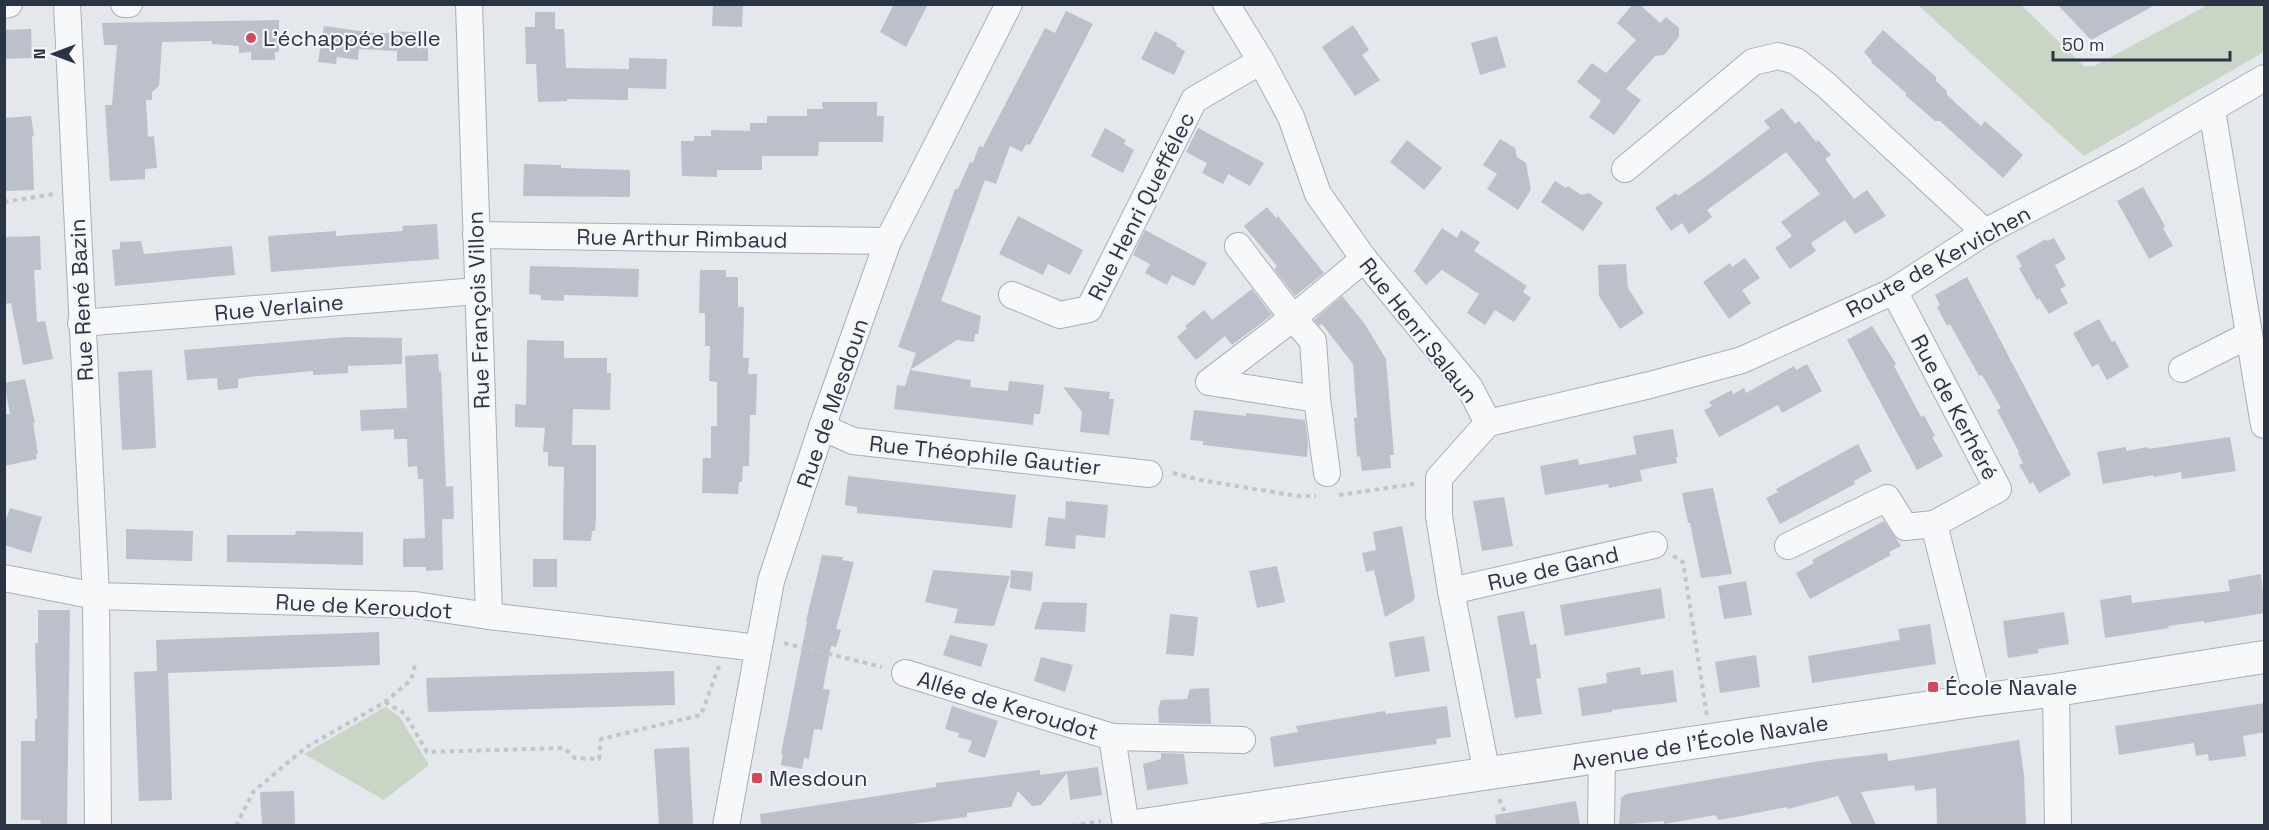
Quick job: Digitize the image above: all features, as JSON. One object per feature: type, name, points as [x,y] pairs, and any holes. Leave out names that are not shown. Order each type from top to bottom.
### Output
[{"type":"street","name":"Rue René Bazin","points":[[67,4],[96,596],[98,825]]},
{"type":"street","name":"Rue François Villon","points":[[469,4],[489,616]]},
{"type":"street","name":"Rue de Mesdoun","points":[[726,825],[771,581],[822,427],[888,242],[1009,4]]},
{"type":"street","name":"Rue Henri Salaun","points":[[1226,4],[1261,61],[1291,117],[1318,194],[1364,259],[1470,388],[1488,423],[1439,478],[1439,484]]},
{"type":"street","points":[[1625,169],[1753,62],[1778,56],[1796,61],[1826,85],[1985,232]]},
{"type":"street","name":"Rue Henri Queffélec","points":[[1012,295],[1060,315],[1089,309],[1194,100],[1261,61]]},
{"type":"street","name":"Route de Kervichen","points":[[1488,423],[1650,385],[1742,360],[1894,291],[1985,232],[2131,156],[2265,78]]},
{"type":"street","points":[[2212,110],[2265,425]]},
{"type":"street","name":"Rue Arthur Rimbaud","points":[[476,235],[888,242]]},
{"type":"street","points":[[1238,246],[1313,341],[1326,488]]},
{"type":"street","points":[[1317,399],[1209,382],[1293,318],[1364,259]]},
{"type":"street","name":"Rue Verlaine","points":[[81,323],[477,291]]},
{"type":"street","name":"Rue de Kerhéré","points":[[1894,291],[1998,489],[1934,524]]},
{"type":"street","points":[[2182,369],[2249,335]]},
{"type":"street","name":"Rue Théophile Gautier","points":[[822,427],[853,441],[1149,474]]},
{"type":"street","points":[[1439,484],[1439,516],[1451,591],[1487,774]]},
{"type":"street","points":[[1788,546],[1887,498],[1905,527],[1934,524],[1978,700]]},
{"type":"street","name":"Rue de Gand","points":[[1451,591],[1654,545]]},
{"type":"street","name":"Rue de Keroudot","points":[[4,578],[96,596],[415,605],[489,616],[759,642]]},
{"type":"street","name":"Avenue de l'École Navale","points":[[1136,825],[2056,690],[2265,657]]},
{"type":"street","name":"Allée de Keroudot","points":[[905,673],[1112,736],[1242,740]]},
{"type":"street","points":[[2056,690],[2058,825]]},
{"type":"street","name":"Allée de Keroudot","points":[[1112,736],[1126,825]]},
{"type":"street","points":[[1601,825],[1602,756]]},
{"type":"path","points":[[4,202],[76,190]]},
{"type":"path","points":[[1149,474],[1179,473],[1200,480],[1297,496],[1326,488],[1439,484]]},
{"type":"path","points":[[1654,545],[1683,562],[1711,740]]},
{"type":"path","points":[[759,642],[905,673]]},
{"type":"path","points":[[385,702],[405,714],[427,752],[564,748],[575,758],[599,759],[601,740],[701,715],[721,660]]},
{"type":"path","points":[[236,825],[253,792],[305,748],[385,702],[411,680],[416,661]]},
{"type":"green space","points":[[1918,5],[2021,5],[2084,66],[2094,66],[2208,5],[2264,5],[2264,52],[2084,156]]},
{"type":"green space","points":[[385,707],[399,716],[429,765],[384,800],[304,754]]},
{"type":"building","points":[[713,4],[743,4],[742,27],[712,26]]},
{"type":"building","points":[[894,4],[928,4],[906,47],[880,32]]},
{"type":"building","points":[[1633,4],[1639,4],[1660,23],[1666,17],[1679,28],[1679,37],[1664,55],[1655,56],[1626,89],[1641,100],[1614,135],[1589,117],[1601,101],[1577,82],[1592,63],[1606,73],[1636,40],[1617,23]]},
{"type":"building","points":[[2057,4],[2157,4],[2091,40]]},
{"type":"building","points":[[1066,11],[1093,24],[1030,145],[1026,144],[1022,152],[1010,146],[996,184],[985,180],[941,301],[981,316],[978,334],[975,334],[974,342],[957,340],[910,370],[916,353],[898,347],[955,189],[958,189],[970,162],[973,163],[979,146],[983,147],[1045,28],[1055,33]]},
{"type":"building","points":[[535,12],[555,12],[555,29],[564,29],[566,68],[629,69],[629,58],[667,59],[666,89],[628,88],[628,100],[567,99],[567,101],[538,102],[536,64],[526,64],[525,27],[535,27]]},
{"type":"building","points":[[279,20],[279,52],[275,52],[275,60],[251,60],[251,52],[239,53],[239,46],[212,44],[212,41],[162,42],[159,86],[152,92],[152,100],[146,100],[148,137],[154,136],[157,168],[145,169],[145,179],[110,181],[105,105],[112,105],[117,45],[104,45],[102,23]]},
{"type":"building","points":[[1353,25],[1369,50],[1362,55],[1380,80],[1355,96],[1322,47]]},
{"type":"building","points":[[324,26],[374,33],[390,33],[390,31],[428,33],[428,61],[397,61],[397,51],[359,49],[358,60],[337,57],[336,64],[318,62]]},
{"type":"building","points":[[31,29],[32,58],[4,59],[4,30]]},
{"type":"building","points":[[1883,30],[1936,77],[1936,81],[1947,91],[1947,95],[1981,126],[1985,121],[2023,155],[2003,178],[1940,121],[1935,121],[1905,95],[1907,94],[1871,62],[1864,52]]},
{"type":"building","points":[[1155,31],[1177,43],[1176,46],[1185,51],[1174,75],[1141,59]]},
{"type":"building","points":[[1497,36],[1506,67],[1480,75],[1471,43]]},
{"type":"building","points":[[822,102],[877,102],[877,116],[884,116],[883,142],[819,142],[818,156],[762,156],[762,170],[717,170],[717,177],[682,176],[681,141],[694,141],[694,136],[711,136],[711,130],[750,131],[750,123],[767,123],[767,116],[807,116],[807,109],[823,109]]},
{"type":"building","points":[[1782,108],[1795,124],[1799,121],[1816,142],[1818,140],[1831,155],[1825,159],[1854,199],[1867,190],[1886,216],[1855,234],[1845,220],[1811,243],[1816,251],[1790,269],[1775,248],[1792,236],[1781,222],[1820,194],[1786,152],[1707,210],[1712,217],[1689,234],[1682,223],[1671,231],[1655,208],[1676,193],[1678,196],[1770,128],[1764,121]]},
{"type":"building","points":[[31,116],[34,136],[32,136],[34,190],[5,191],[4,118]]},
{"type":"building","points":[[1105,128],[1126,140],[1124,144],[1134,150],[1123,173],[1091,156]]},
{"type":"building","points":[[1198,128],[1264,163],[1250,186],[1228,174],[1223,184],[1202,173],[1207,163],[1186,152]]},
{"type":"building","points":[[1500,139],[1515,148],[1517,157],[1526,163],[1531,190],[1518,210],[1487,189],[1497,174],[1483,165]]},
{"type":"building","points":[[1407,140],[1442,168],[1424,190],[1390,162]]},
{"type":"building","points":[[524,164],[561,165],[561,168],[630,170],[630,197],[523,196]]},
{"type":"building","points":[[1555,181],[1581,195],[1589,193],[1603,203],[1583,231],[1541,202]]},
{"type":"building","points":[[2143,187],[2165,226],[2163,228],[2173,246],[2149,259],[2117,201]]},
{"type":"building","points":[[1267,207],[1276,218],[1278,216],[1324,273],[1295,296],[1274,269],[1277,266],[1244,226]]},
{"type":"building","points":[[1018,216],[1083,250],[1070,275],[1048,264],[1043,275],[999,254]]},
{"type":"building","points":[[437,224],[439,259],[271,272],[268,236],[336,231],[336,236],[403,231],[402,226]]},
{"type":"building","points":[[1442,228],[1457,238],[1461,230],[1480,242],[1474,251],[1527,286],[1523,292],[1531,298],[1514,322],[1495,310],[1485,325],[1467,313],[1479,294],[1442,270],[1426,285],[1414,271]]},
{"type":"building","points":[[1145,230],[1207,263],[1194,286],[1172,275],[1167,285],[1145,273],[1150,264],[1133,255]]},
{"type":"building","points":[[40,236],[41,270],[34,270],[37,322],[45,321],[53,359],[23,365],[11,303],[4,304],[4,237]]},
{"type":"building","points":[[2054,238],[2066,259],[2055,265],[2066,286],[2060,289],[2068,303],[2049,314],[2039,298],[2037,300],[2019,268],[2022,266],[2016,256],[2046,239],[2047,241]]},
{"type":"building","points":[[141,241],[144,254],[232,246],[235,275],[115,286],[112,250],[120,249],[120,242]]},
{"type":"building","points":[[1745,258],[1760,278],[1742,290],[1751,303],[1729,319],[1703,282],[1730,263],[1732,267]]},
{"type":"building","points":[[1626,264],[1628,288],[1644,313],[1620,329],[1599,296],[1598,265]]},
{"type":"building","points":[[530,266],[639,269],[638,297],[564,295],[564,301],[541,300],[541,295],[529,294]]},
{"type":"building","points":[[700,270],[726,270],[726,277],[738,277],[738,307],[744,307],[743,358],[749,358],[748,374],[757,374],[756,415],[750,415],[749,466],[743,466],[742,482],[739,482],[738,494],[702,493],[703,458],[711,458],[711,426],[717,426],[717,382],[709,381],[710,346],[705,346],[705,313],[699,313]]},
{"type":"building","points":[[1967,277],[2071,475],[2039,493],[2033,482],[2030,484],[2019,465],[2023,463],[2019,452],[1997,410],[2001,408],[1982,375],[1979,376],[1950,324],[1947,326],[1937,307],[1940,305],[1935,295]]},
{"type":"building","points":[[1252,289],[1272,315],[1232,345],[1225,336],[1196,360],[1177,337],[1187,328],[1185,326],[1204,310],[1212,320]]},
{"type":"building","points":[[1342,296],[1364,323],[1386,359],[1394,455],[1390,455],[1391,468],[1362,471],[1360,456],[1357,457],[1353,364],[1322,324],[1319,326],[1314,320]]},
{"type":"building","points":[[2099,319],[2112,342],[2115,341],[2129,367],[2107,380],[2098,364],[2092,367],[2073,333]]},
{"type":"building","points":[[1872,326],[1896,364],[1894,366],[1921,417],[1924,415],[1935,436],[1932,437],[1943,456],[1917,470],[1847,340]]},
{"type":"building","points":[[346,337],[402,338],[402,364],[348,366],[348,373],[313,375],[313,371],[249,377],[238,379],[238,388],[218,390],[217,378],[187,380],[184,350]]},
{"type":"building","points":[[527,340],[564,341],[564,358],[607,358],[607,373],[611,373],[610,410],[573,409],[572,445],[596,445],[596,517],[595,531],[592,531],[591,541],[563,540],[564,467],[548,466],[548,452],[543,452],[545,428],[515,427],[515,404],[526,405]]},
{"type":"building","points":[[438,354],[439,372],[441,371],[446,487],[453,486],[454,519],[442,519],[443,570],[426,571],[426,567],[403,567],[403,539],[425,538],[423,479],[418,479],[417,466],[408,467],[407,439],[394,439],[394,429],[361,431],[360,410],[407,408],[405,356]]},
{"type":"building","points":[[1807,364],[1822,391],[1782,413],[1778,405],[1719,437],[1704,410],[1712,406],[1709,402],[1732,390],[1733,394],[1744,388],[1746,393],[1794,366],[1796,370]]},
{"type":"building","points":[[152,370],[156,448],[122,450],[118,372]]},
{"type":"building","points":[[910,370],[971,380],[970,387],[1008,391],[1009,381],[1044,385],[1040,414],[1034,414],[1033,425],[894,409],[897,385],[905,386]]},
{"type":"building","points":[[25,379],[35,423],[33,423],[37,459],[4,466],[4,414],[10,414],[4,383]]},
{"type":"building","points":[[1063,387],[1110,392],[1109,399],[1114,399],[1109,435],[1080,432],[1082,412]]},
{"type":"building","points":[[1194,410],[1305,420],[1307,457],[1203,445],[1203,441],[1190,440]]},
{"type":"building","points":[[1673,429],[1677,463],[1640,470],[1642,481],[1609,488],[1608,484],[1545,495],[1540,466],[1578,459],[1579,465],[1636,454],[1633,436]]},
{"type":"building","points":[[2230,437],[2236,471],[2182,479],[2181,472],[2103,484],[2097,452],[2126,447],[2126,451],[2148,447],[2148,449]]},
{"type":"building","points":[[1858,444],[1872,471],[1854,481],[1855,484],[1780,524],[1766,498],[1778,492],[1776,489]]},
{"type":"building","points":[[848,476],[1016,495],[1012,528],[857,513],[857,507],[845,505]]},
{"type":"building","points":[[1713,488],[1732,574],[1701,578],[1682,493]]},
{"type":"building","points":[[1504,497],[1513,546],[1482,551],[1473,501]]},
{"type":"building","points":[[1066,501],[1108,505],[1105,538],[1076,535],[1075,549],[1045,546],[1048,517],[1065,519]]},
{"type":"building","points":[[10,508],[42,517],[31,553],[4,545],[4,524]]},
{"type":"building","points":[[1884,521],[1901,546],[1889,552],[1891,555],[1810,599],[1796,573],[1814,563],[1812,560]]},
{"type":"building","points":[[1402,526],[1415,597],[1413,601],[1385,617],[1374,570],[1366,572],[1362,553],[1376,550],[1373,532]]},
{"type":"building","points":[[126,529],[193,531],[192,561],[126,559]]},
{"type":"building","points":[[296,531],[363,532],[363,565],[227,562],[227,535],[295,535]]},
{"type":"building","points":[[822,555],[843,557],[842,560],[854,562],[836,629],[841,630],[836,647],[831,646],[823,689],[830,690],[822,730],[814,729],[809,759],[804,758],[802,769],[781,765],[783,754],[781,754],[806,621]]},
{"type":"building","points":[[533,559],[557,559],[557,587],[533,587]]},
{"type":"building","points":[[1277,566],[1285,602],[1257,608],[1249,571]]},
{"type":"building","points":[[933,570],[1010,576],[994,626],[954,623],[958,609],[925,602]]},
{"type":"building","points":[[1011,570],[1033,572],[1031,591],[1010,588]]},
{"type":"building","points":[[2261,574],[2265,613],[2204,623],[2204,621],[2168,626],[2169,628],[2105,638],[2100,600],[2131,595],[2132,603],[2230,591],[2228,580]]},
{"type":"building","points":[[1746,581],[1752,615],[1724,619],[1718,586]]},
{"type":"building","points":[[1661,588],[1665,618],[1565,636],[1560,605]]},
{"type":"building","points":[[1043,602],[1087,603],[1085,632],[1034,629]]},
{"type":"building","points":[[38,610],[70,610],[67,825],[41,825],[40,820],[21,820],[21,741],[35,741],[35,719],[37,719],[35,643],[38,643]]},
{"type":"building","points":[[1524,611],[1530,645],[1536,644],[1541,678],[1536,679],[1542,714],[1515,718],[1497,616]]},
{"type":"building","points":[[2064,612],[2069,644],[2038,649],[2039,653],[2008,658],[2003,621]]},
{"type":"building","points":[[1170,614],[1198,617],[1194,656],[1166,654]]},
{"type":"building","points":[[1930,624],[1936,664],[1812,683],[1808,656],[1900,640],[1898,629]]},
{"type":"building","points":[[379,632],[380,665],[168,673],[172,800],[139,801],[134,672],[157,671],[156,640]]},
{"type":"building","points":[[950,635],[988,644],[981,667],[943,655]]},
{"type":"building","points":[[1424,636],[1430,671],[1395,677],[1389,642]]},
{"type":"building","points":[[1756,655],[1760,687],[1720,693],[1715,662]]},
{"type":"building","points":[[1041,657],[1073,665],[1065,692],[1034,681]]},
{"type":"building","points":[[1640,667],[1641,675],[1673,670],[1677,702],[1582,716],[1578,688],[1607,683],[1606,673]]},
{"type":"building","points":[[674,671],[675,705],[428,712],[426,678]]},
{"type":"building","points":[[1209,688],[1211,724],[1159,723],[1158,709],[1161,700],[1187,699],[1190,689]]},
{"type":"building","points":[[2265,703],[2265,732],[2243,736],[2246,756],[2209,761],[2208,754],[2196,756],[2194,743],[2119,755],[2115,726]]},
{"type":"building","points":[[952,706],[998,721],[985,758],[968,752],[972,741],[958,737],[959,733],[945,729]]},
{"type":"building","points":[[1447,706],[1451,737],[1436,739],[1437,744],[1274,767],[1270,737],[1298,732],[1296,726],[1385,711],[1386,714]]},
{"type":"building","points":[[2019,740],[2024,775],[2026,825],[1937,825],[1936,788],[1915,791],[1914,785],[1861,792],[1876,825],[1852,825],[1838,796],[1788,809],[1787,807],[1718,820],[1716,815],[1664,824],[1664,821],[1619,825],[1621,798],[1626,794],[1820,761],[1887,753],[1888,761]]},
{"type":"building","points":[[689,747],[693,825],[659,825],[654,749]]},
{"type":"building","points":[[1161,753],[1184,754],[1188,784],[1147,790],[1143,764],[1161,759]]},
{"type":"building","points":[[1098,767],[1102,795],[1070,800],[1067,773],[1041,805],[1032,806],[1018,791],[1011,807],[967,813],[967,817],[904,825],[761,825],[760,814],[936,787],[936,783],[1040,770],[1040,775]]},
{"type":"building","points":[[294,791],[295,825],[262,825],[260,792]]},
{"type":"building","points":[[1576,801],[1580,825],[1496,825],[1495,815]]},
{"type":"place","name":"L'échappée belle","points":[[251,38]]},
{"type":"place","name":"École Navale","points":[[1933,687]]},
{"type":"place","name":"Mesdoun","points":[[757,778]]}]
